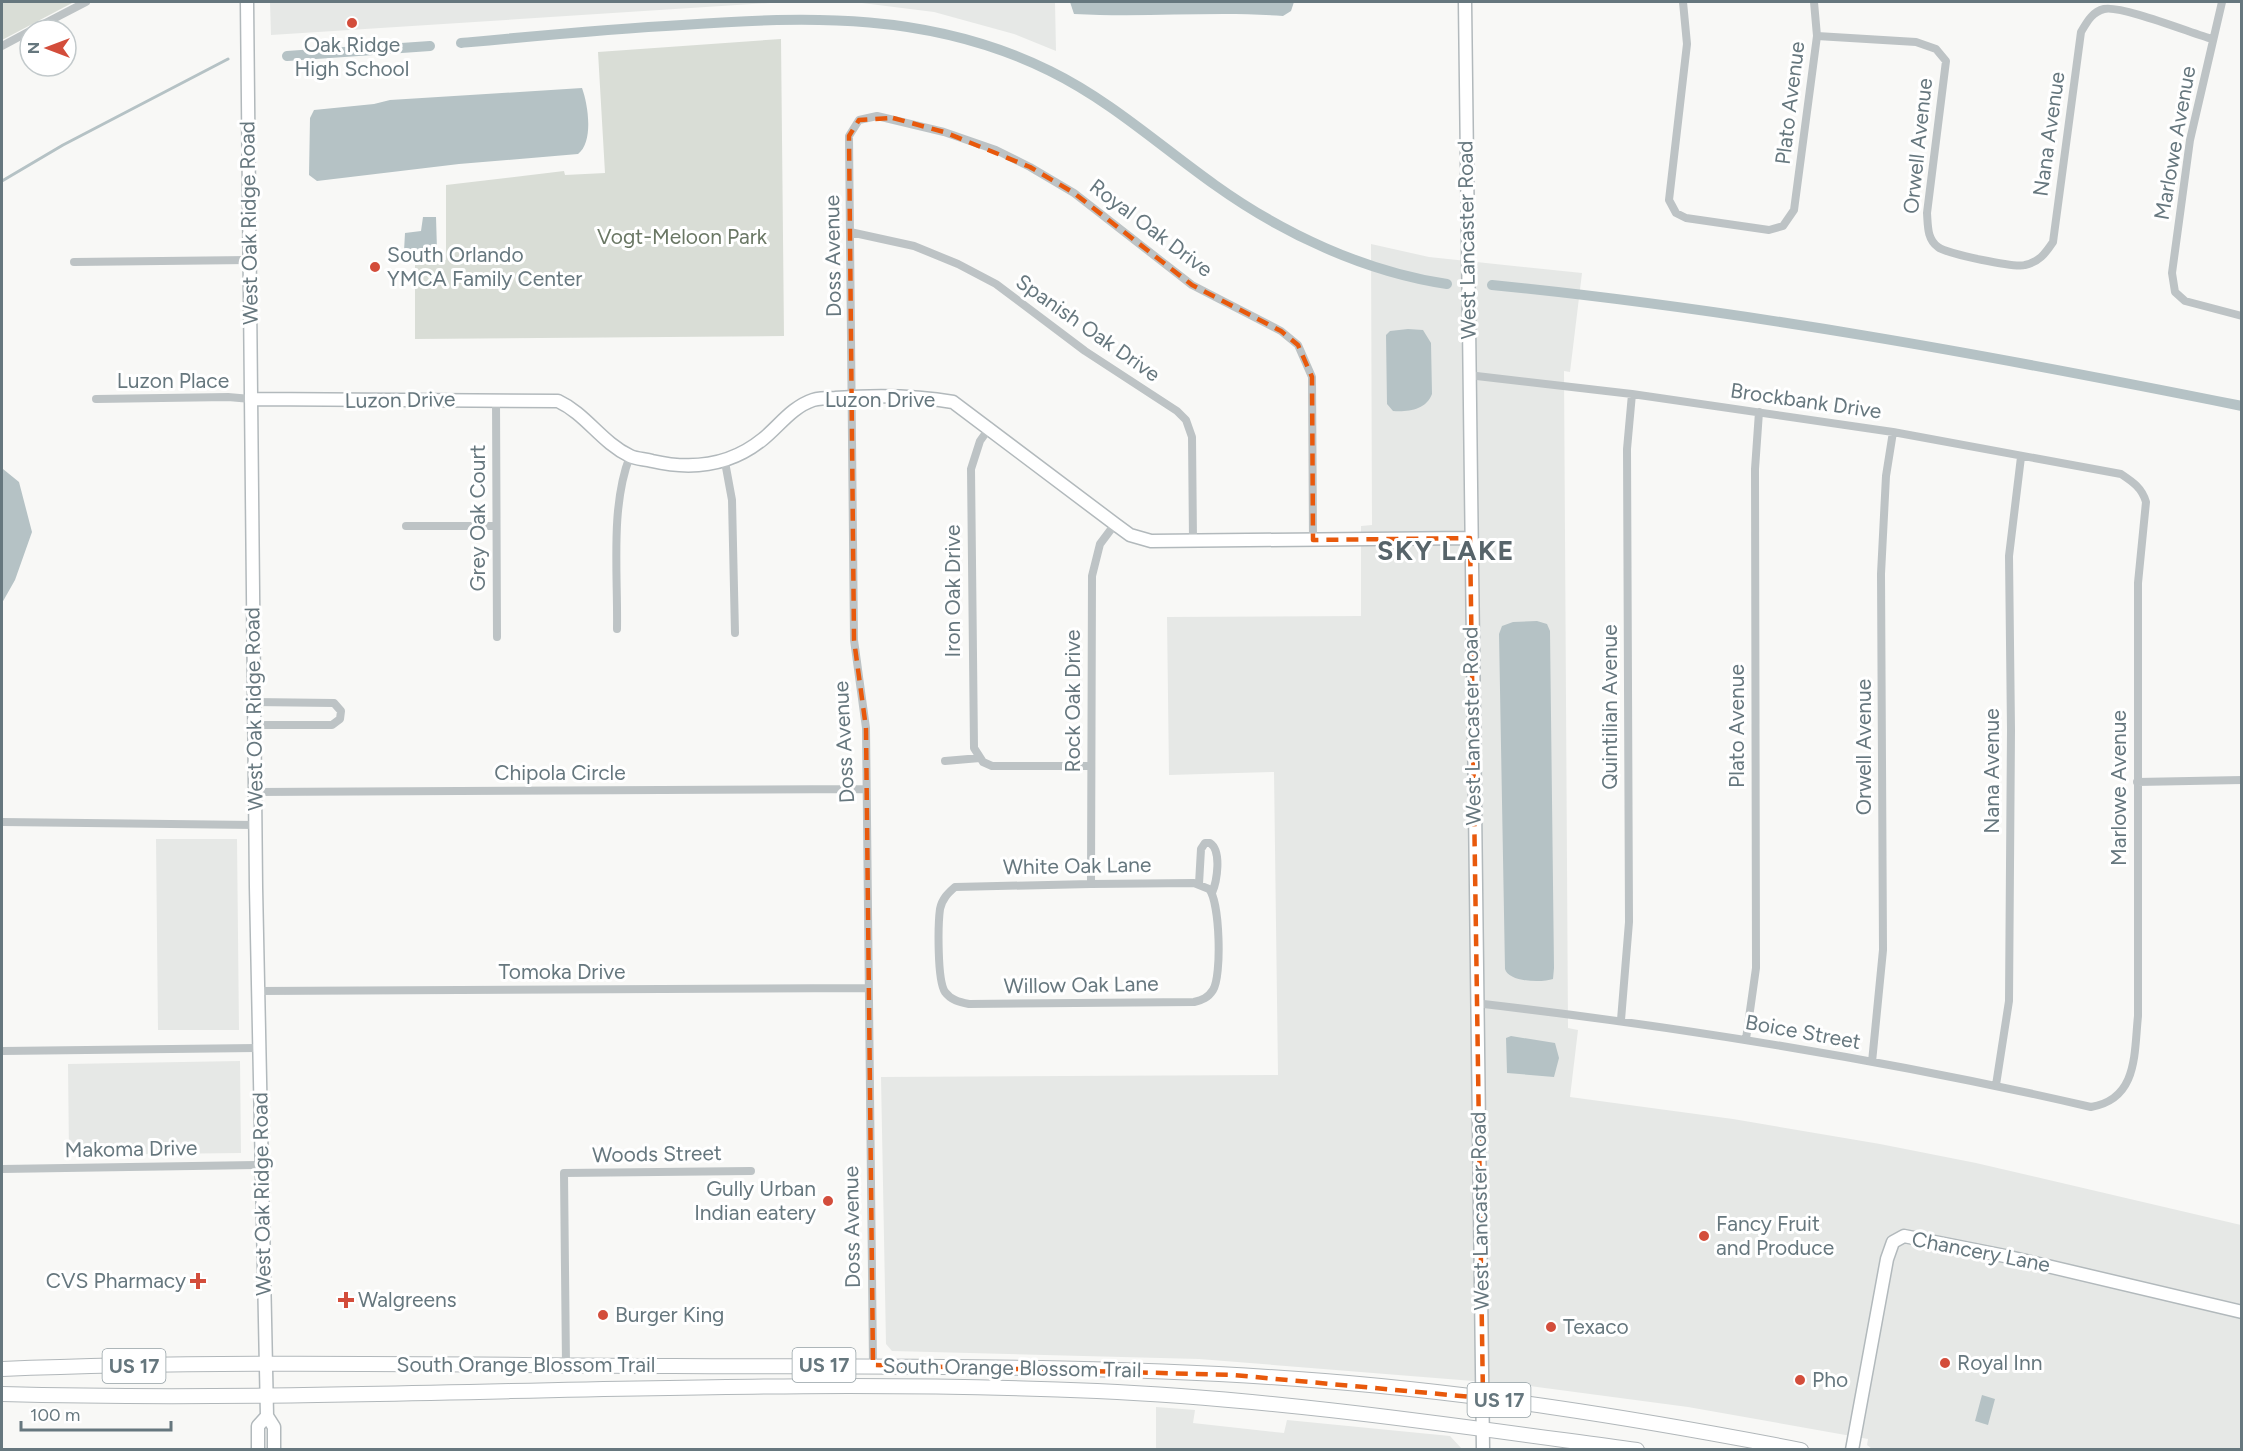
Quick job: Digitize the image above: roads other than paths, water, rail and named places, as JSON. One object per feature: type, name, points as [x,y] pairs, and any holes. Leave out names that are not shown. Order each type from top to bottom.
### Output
[{"type":"main road","name":"South Orange Blossom Trail","points":[[2,1369],[267,1364],[873,1365],[1070,1369],[1302,1379],[1483,1398],[1655,1422],[1801,1449]]},
{"type":"main road","points":[[855,1385],[868,1375],[873,1365]]},
{"type":"main road","points":[[1045,1389],[1050,1380],[1070,1369]]},
{"type":"main road","name":"South Orange Blossom Trail","points":[[2,1394],[267,1394],[855,1385],[1045,1389],[1211,1400],[1482,1427],[1637,1449]]},
{"type":"street","points":[[56,18],[86,2]]},
{"type":"street","name":"West Oak Ridge Road","points":[[247,2],[258,1048],[267,1416],[274,1427],[274,1449]]},
{"type":"street","name":"West Lancaster Road","points":[[1465,2],[1475,1003],[1483,1449]]},
{"type":"street","name":"Plato Avenue","points":[[1683,2],[1687,44],[1669,200],[1676,213],[1686,218],[1769,230],[1783,226],[1794,210],[1817,36],[1814,2]]},
{"type":"street","name":"Marlowe Avenue","points":[[2222,2],[2190,140],[2172,273],[2175,292],[2185,301],[2241,316]]},
{"type":"street","name":"Nana Avenue","points":[[1928,234],[1938,247],[1951,252],[2022,266],[2044,256],[2053,242],[2081,32],[2090,16],[2104,9],[2123,11],[2212,39]]},
{"type":"street","name":"Orwell Avenue","points":[[1817,36],[1916,42],[1936,49],[1946,61],[1927,213],[1928,234]]},
{"type":"street","points":[[2,46],[18,38]]},
{"type":"street","name":"Royal Oak Drive","points":[[859,120],[877,116],[945,132],[996,150],[1030,167],[1074,193],[1192,285],[1281,331],[1298,345],[1312,377],[1313,540]]},
{"type":"street","name":"Doss Avenue","points":[[859,120],[849,136],[854,640],[866,728],[867,988],[873,1365]]},
{"type":"street","name":"Spanish Oak Drive","points":[[850,232],[914,246],[958,264],[996,284],[1085,351],[1177,411],[1186,420],[1192,437],[1193,540]]},
{"type":"street","points":[[74,262],[249,260]]},
{"type":"street","name":"Brockbank Drive","points":[[1468,375],[1632,394],[1893,432],[2121,474],[2134,483]]},
{"type":"street","name":"Quintilian Avenue","points":[[1621,1020],[1629,922],[1627,449],[1632,394]]},
{"type":"street","name":"Luzon Drive","points":[[251,399],[277,402],[496,399],[558,401],[575,409],[599,434],[630,456],[671,466],[725,462],[762,440],[792,412],[813,400],[853,396],[920,396],[953,402],[990,427],[1115,524],[1139,539],[1470,538]]},
{"type":"street","name":"Luzon Place","points":[[96,399],[228,397],[251,399]]},
{"type":"street","name":"Grey Oak Court","points":[[496,399],[497,637]]},
{"type":"street","name":"Plato Avenue","points":[[1746,1039],[1756,968],[1755,469],[1759,412]]},
{"type":"street","name":"Iron Oak Drive","points":[[980,758],[972,737],[971,469],[980,441],[990,427]]},
{"type":"street","name":"Orwell Avenue","points":[[1872,1062],[1883,950],[1881,574],[1886,476],[1893,432]]},
{"type":"street","points":[[617,629],[618,501],[622,475],[630,456]]},
{"type":"street","name":"Nana Avenue","points":[[1996,1085],[2009,1001],[2011,730],[2009,556],[2021,457]]},
{"type":"street","points":[[725,462],[732,500],[735,633]]},
{"type":"street","name":"Marlowe Avenue","points":[[2120,1095],[2130,1071],[2138,1016],[2138,583],[2146,502],[2143,493],[2134,483]]},
{"type":"street","name":"Rock Oak Drive","points":[[1091,884],[1092,576],[1100,544],[1115,524]]},
{"type":"street","points":[[406,526],[496,526]]},
{"type":"street","points":[[254,702],[334,703],[340,711],[340,719],[332,725],[254,725]]},
{"type":"street","points":[[945,761],[980,758],[988,764],[999,766],[1090,766]]},
{"type":"street","points":[[2137,782],[2241,780]]},
{"type":"street","name":"Chipola Circle","points":[[255,792],[866,789]]},
{"type":"street","points":[[2,822],[255,825]]},
{"type":"street","points":[[1205,843],[1210,843],[1216,852],[1216,883],[1212,893],[1199,884],[1201,849],[1205,843]]},
{"type":"street","name":"White Oak Lane","points":[[940,943],[940,908],[945,896],[956,886],[1199,884]]},
{"type":"street","name":"Willow Oak Lane","points":[[940,943],[940,979],[945,992],[956,1002],[969,1004],[1194,1002],[1205,999],[1218,981],[1217,909],[1212,893]]},
{"type":"street","name":"Tomoka Drive","points":[[258,991],[867,988]]},
{"type":"street","name":"Boice Street","points":[[1475,1003],[1621,1020],[1746,1039],[1996,1085],[2091,1107],[2107,1104],[2120,1095]]},
{"type":"street","points":[[2,1051],[258,1048]]},
{"type":"street","name":"Makoma Drive","points":[[2,1169],[261,1165]]},
{"type":"street","name":"Woods Street","points":[[566,1365],[564,1173],[751,1170]]},
{"type":"street","name":"Chancery Lane","points":[[1852,1449],[1887,1259],[1893,1242],[1904,1236],[2102,1277],[2241,1312]]},
{"type":"street","name":"West Oak Ridge Road","points":[[258,1449],[258,1426],[267,1416]]},
{"type":"waterway","points":[[461,43],[544,35],[777,20],[869,22],[915,28],[960,38],[1005,52],[1072,83],[1115,110],[1241,203],[1296,234],[1355,260],[1416,278],[1447,284]]},
{"type":"waterway","points":[[287,56],[430,46]]},
{"type":"waterway","points":[[2,181],[63,145],[228,59]]},
{"type":"waterway","points":[[1492,285],[1680,307],[1868,336],[2242,406]]},
{"type":"place","name":"Oak Ridge High School","points":[[352,23]]},
{"type":"place","name":"South Orlando YMCA Family Center","points":[[375,267]]},
{"type":"place","name":"Gully Urban Indian eatery","points":[[828,1201]]},
{"type":"place","name":"Fancy Fruit and Produce","points":[[1704,1236]]},
{"type":"place","name":"CVS Pharmacy","points":[[198,1281]]},
{"type":"place","name":"Walgreens","points":[[346,1300]]},
{"type":"place","name":"Burger King","points":[[603,1315]]},
{"type":"place","name":"Texaco","points":[[1551,1327]]},
{"type":"place","name":"Royal Inn","points":[[1945,1363]]},
{"type":"place","name":"Pho","points":[[1800,1380]]},
{"type":"district","name":"SKY LAKE","points":[[1446,551]]},
{"type":"park label","name":"Vogt-Meloon Park","points":[[682,237]]}]
